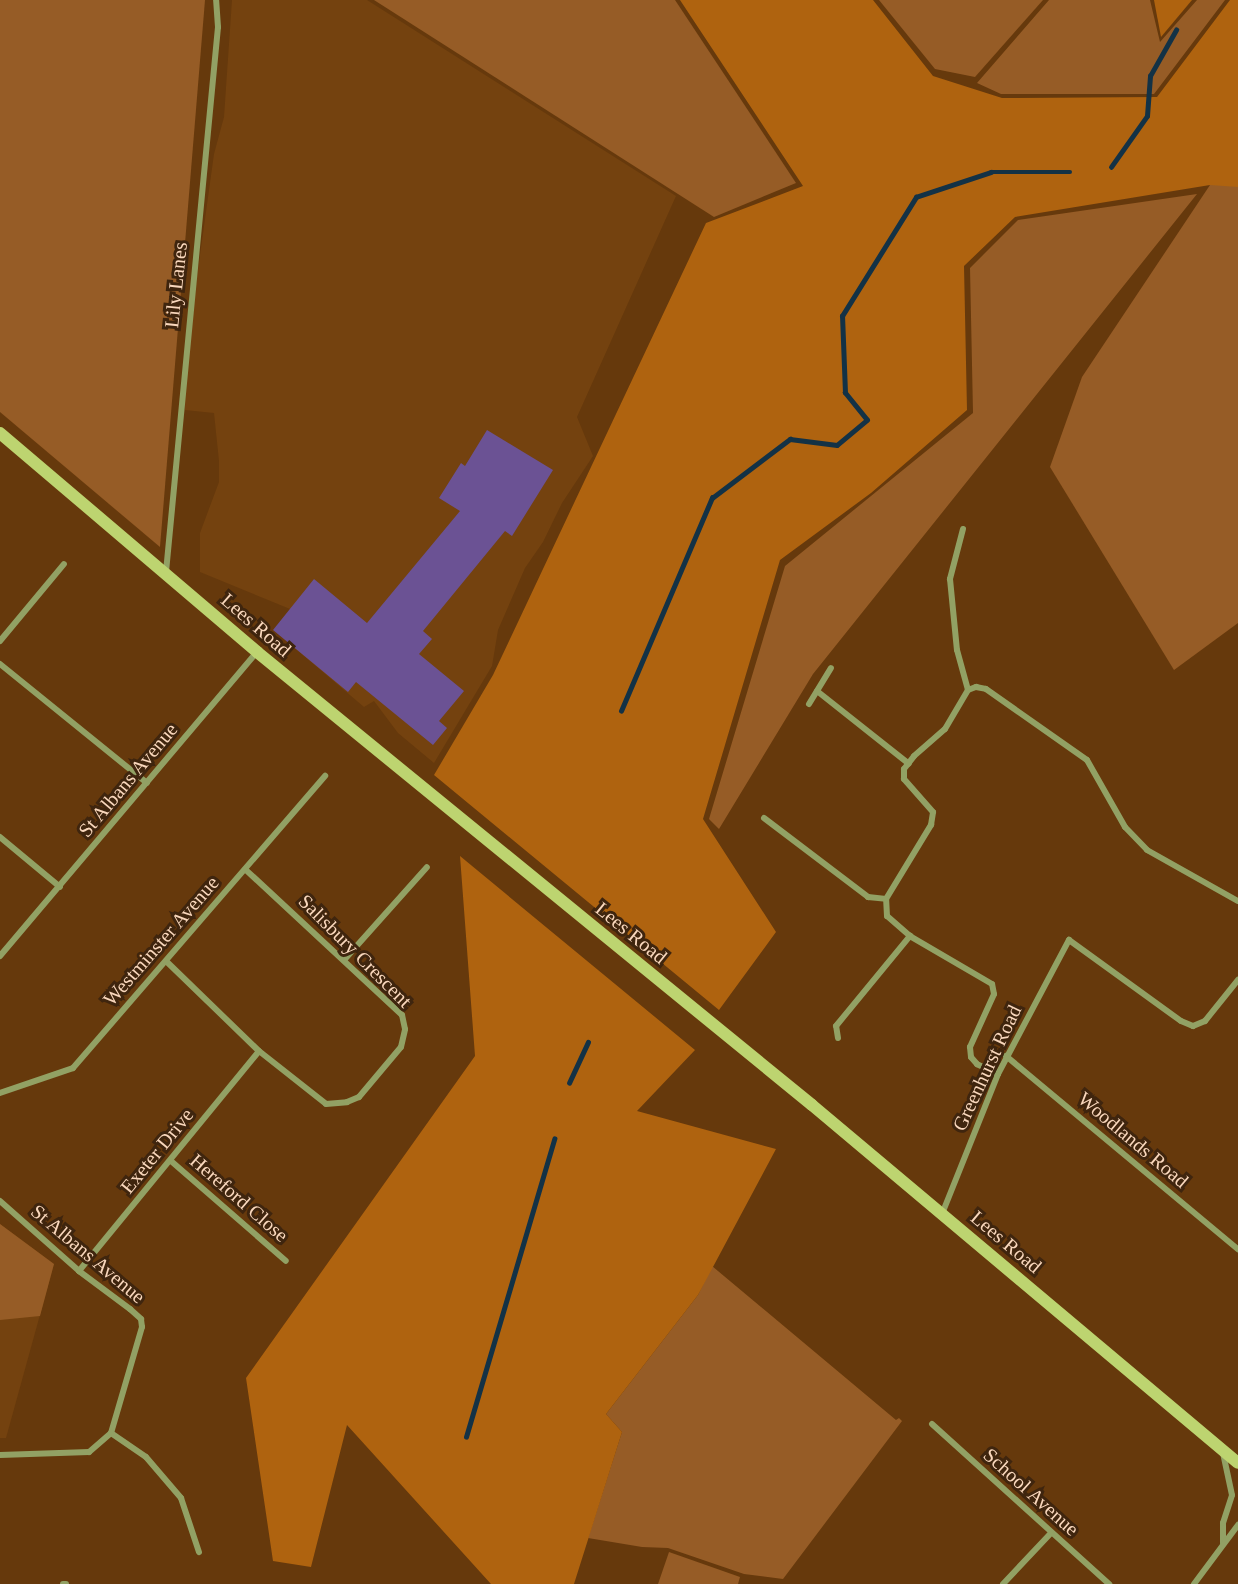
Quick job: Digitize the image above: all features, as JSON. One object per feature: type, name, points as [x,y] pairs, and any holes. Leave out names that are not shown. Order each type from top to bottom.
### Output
[{"type":"main road","name":"Lees Road","points":[[0,433],[166,572],[257,652],[942,1214],[1238,1463]]},
{"type":"street","name":"Lily Lanes","points":[[166,572],[218,27],[216,0]]},
{"type":"street","points":[[963,530],[950,579],[957,650],[968,690]]},
{"type":"street","points":[[0,641],[64,564]]},
{"type":"street","name":"St Albans Avenue","points":[[0,956],[257,652]]},
{"type":"street","points":[[0,664],[147,783]]},
{"type":"street","points":[[809,704],[831,668]]},
{"type":"street","points":[[998,1074],[977,1064],[971,1057],[970,1047],[994,988],[992,984],[910,936],[887,916],[886,899],[931,825],[933,812],[904,779],[904,769],[945,729],[968,690],[976,687],[986,689],[1087,760],[1125,827],[1147,850],[1238,901]]},
{"type":"street","points":[[817,691],[909,764]]},
{"type":"street","name":"Westminster Avenue","points":[[0,1092],[73,1068],[325,776]]},
{"type":"street","points":[[764,818],[868,897],[886,899]]},
{"type":"street","points":[[0,837],[60,886]]},
{"type":"street","points":[[345,959],[427,867]]},
{"type":"street","name":"Salisbury Crescent","points":[[166,961],[259,1052],[326,1104],[347,1102],[359,1097],[401,1047],[405,1029],[402,1015],[345,959],[245,869]]},
{"type":"street","points":[[838,1038],[836,1026],[910,936]]},
{"type":"street","name":"Greenhurst Road","points":[[942,1214],[1006,1056],[1069,940],[1181,1021],[1193,1026],[1205,1021],[1238,980]]},
{"type":"street","name":"Exeter Drive","points":[[79,1271],[259,1052]]},
{"type":"street","name":"Woodlands Road","points":[[1006,1056],[1238,1249]]},
{"type":"street","name":"Hereford Close","points":[[171,1161],[286,1261]]},
{"type":"street","name":"St Albans Avenue","points":[[0,1201],[79,1271],[141,1319],[142,1327],[111,1433]]},
{"type":"street","name":"School Avenue","points":[[932,1424],[1109,1584]]},
{"type":"street","points":[[0,1455],[89,1452],[111,1433],[146,1457],[181,1498],[200,1552]]},
{"type":"street","points":[[1222,1450],[1232,1496],[1223,1523],[1223,1543]]},
{"type":"street","points":[[1194,1584],[1238,1525]]},
{"type":"street","points":[[1003,1584],[1051,1533]]},
{"type":"shaded area","points":[[0,0],[205,0],[160,547],[0,412]]},
{"type":"shaded area","points":[[232,0],[367,0],[676,196],[577,417],[593,456],[562,503],[543,542],[525,568],[498,630],[492,666],[434,763],[398,733],[374,701],[364,707],[277,633],[295,611],[200,572],[200,533],[219,482],[219,461],[214,413],[185,410],[185,394],[196,284],[214,154],[224,117]]},
{"type":"shaded area","points":[[374,0],[675,0],[796,183],[714,217]]},
{"type":"shaded area","points":[[680,0],[873,0],[933,76],[1002,98],[1157,97],[1230,0],[1238,0],[1238,187],[1210,185],[1015,217],[964,266],[967,410],[871,493],[780,560],[703,819],[776,932],[719,1010],[434,775],[493,675],[706,223],[803,186]]},
{"type":"shaded area","points":[[879,0],[1043,0],[975,77],[935,69]]},
{"type":"shaded area","points":[[1049,0],[1150,0],[1160,42],[1197,0],[1225,0],[1154,94],[1001,94],[977,83]]},
{"type":"shaded area","points":[[1154,0],[1192,0],[1161,37]]},
{"type":"shaded area","points":[[1238,153],[1238,623],[1174,670],[1050,467],[1082,377],[1210,185]]},
{"type":"shaded area","points":[[1197,194],[813,674],[719,829],[709,819],[785,566],[973,413],[970,268],[1018,220]]},
{"type":"shaded area","points":[[460,856],[695,1050],[637,1111],[776,1149],[698,1295],[606,1414],[622,1432],[574,1584],[491,1584],[347,1425],[311,1567],[273,1561],[246,1378],[475,1056]]},
{"type":"shaded area","points":[[0,1224],[54,1264],[6,1438],[0,1438]]},
{"type":"shaded area","points":[[0,1224],[54,1264],[40,1316],[0,1320]]},
{"type":"shaded area","points":[[712,1266],[896,1420],[899,1418],[902,1421],[783,1579],[744,1574],[668,1548],[642,1547],[588,1538],[622,1432],[606,1414],[698,1295]]},
{"type":"shaded area","points":[[669,1552],[740,1577],[738,1584],[658,1584]]},
{"type":"building","points":[[487,430],[553,470],[512,536],[505,531],[423,631],[432,639],[419,654],[464,691],[439,721],[447,728],[433,745],[356,682],[348,692],[273,630],[314,579],[367,623],[460,511],[439,498],[461,463],[465,466]]},
{"type":"waterway","points":[[1111,167],[1147,116],[1150,76],[1176,30]]},
{"type":"waterway","points":[[621,711],[712,498],[790,439],[837,445],[867,420],[845,393],[842,316],[916,197],[991,172],[1070,172]]},
{"type":"waterway","points":[[569,1083],[588,1042]]},
{"type":"waterway","points":[[466,1437],[554,1139]]}]
